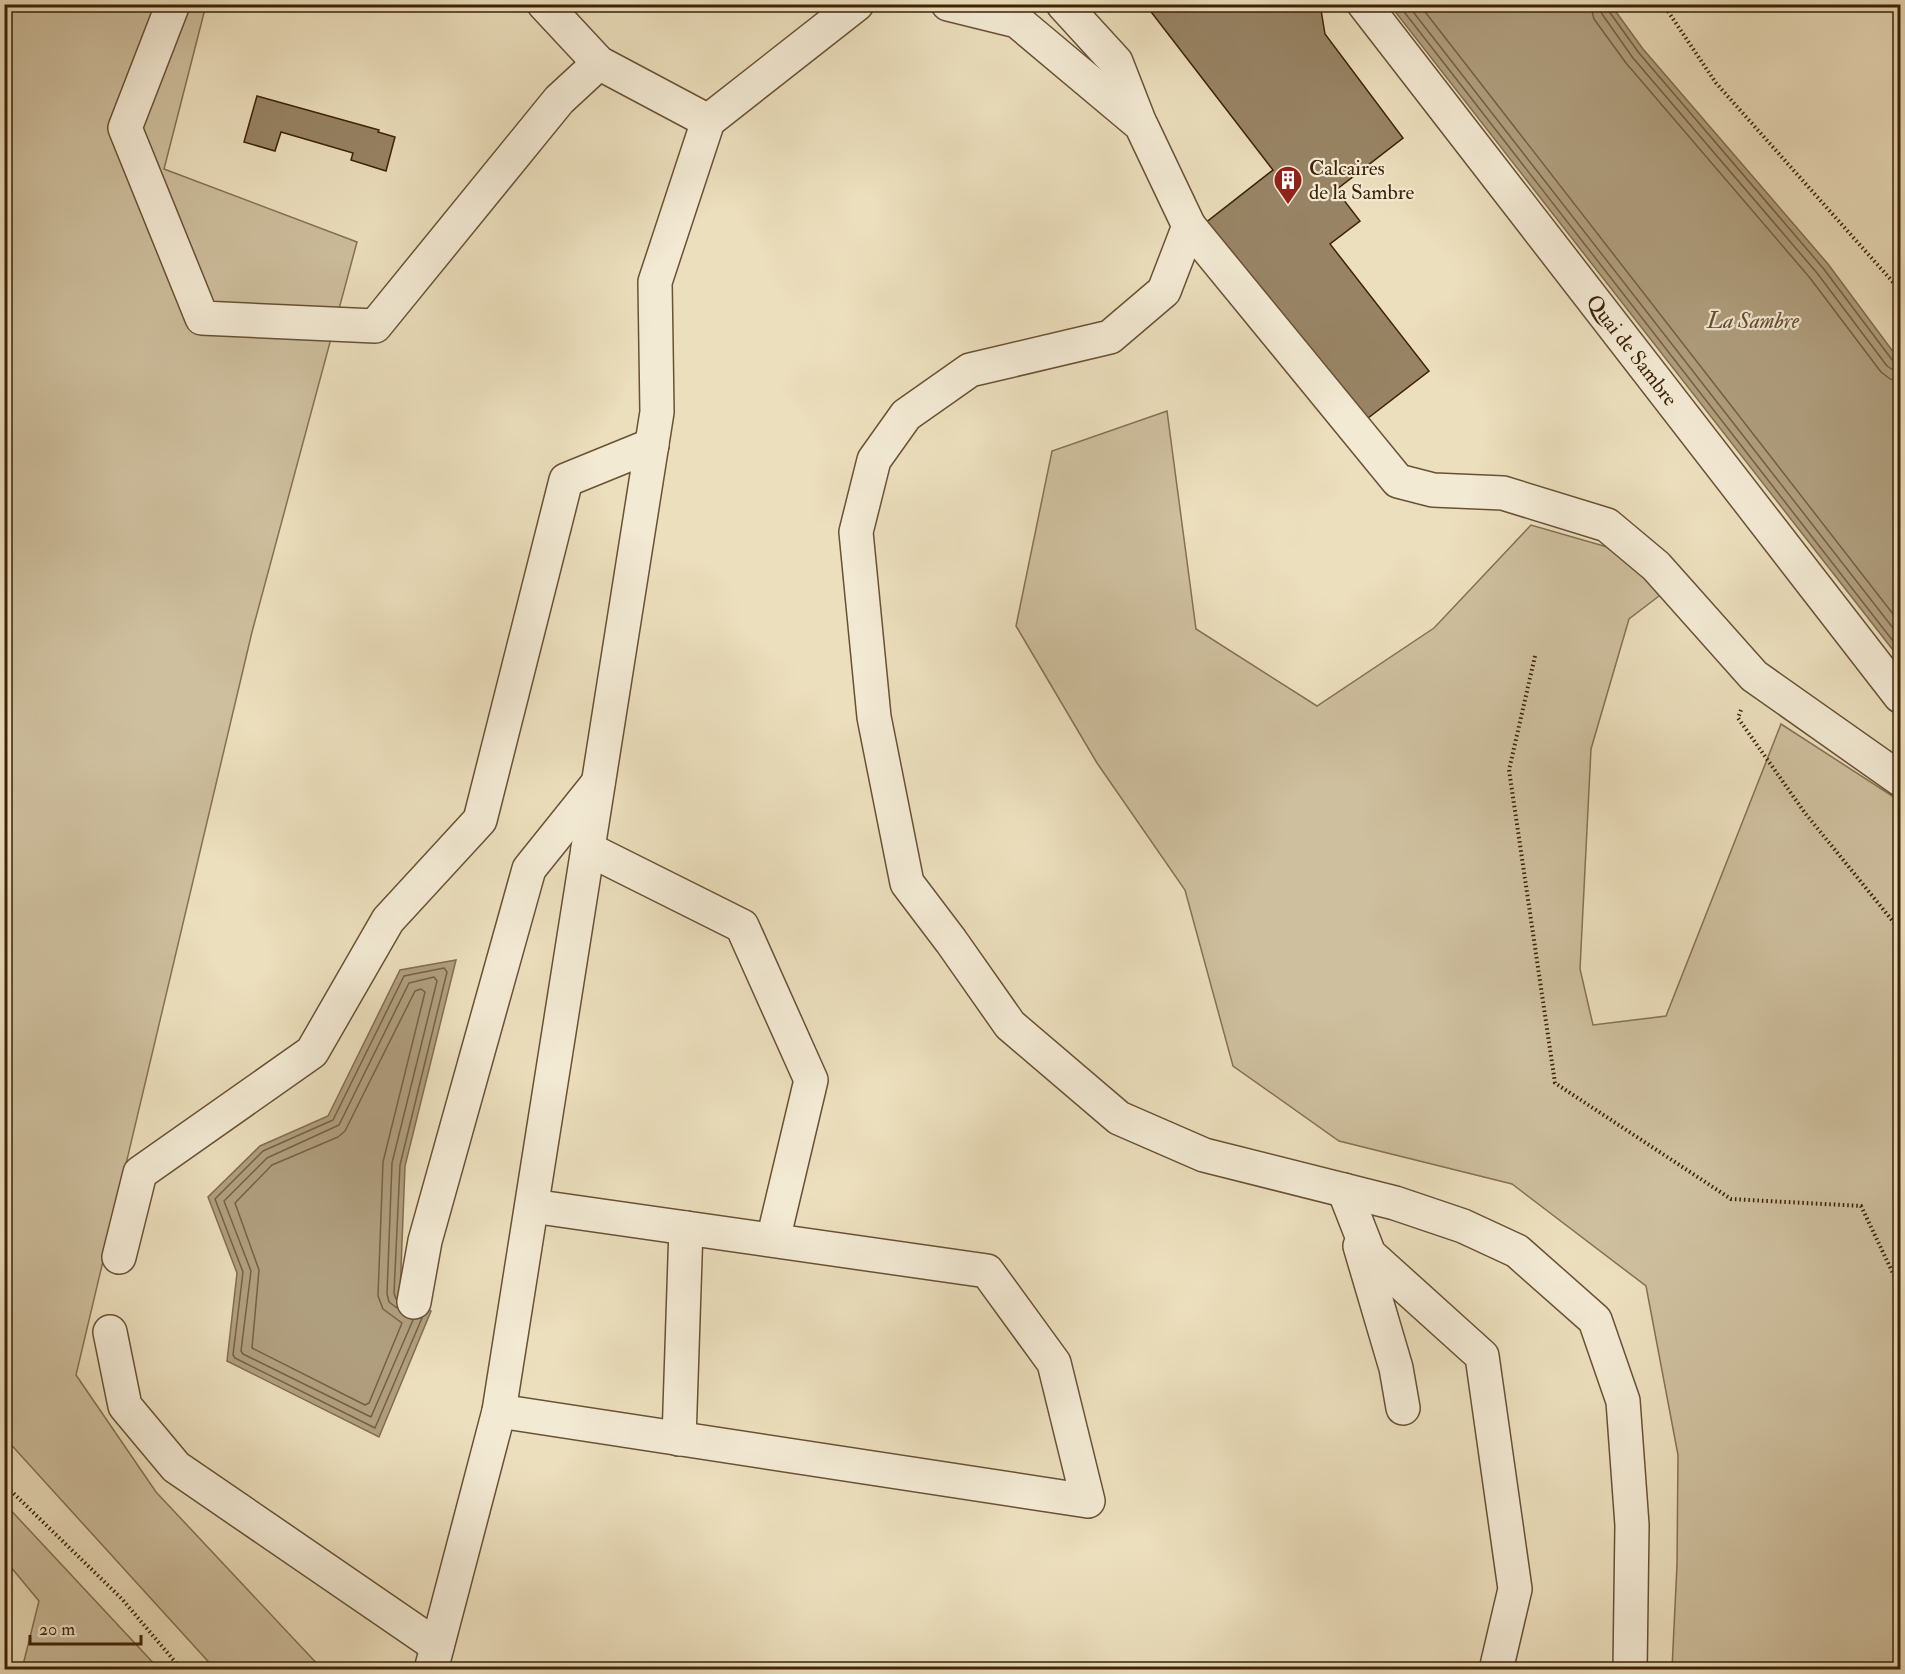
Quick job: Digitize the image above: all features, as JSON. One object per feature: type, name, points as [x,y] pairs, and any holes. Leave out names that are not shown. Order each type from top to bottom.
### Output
[{"type":"street","points":[[173,4],[125,129],[202,318],[375,326],[559,100],[599,63]]},
{"type":"street","points":[[544,4],[599,63],[708,121]]},
{"type":"street","points":[[110,1332],[125,1406],[176,1467],[434,1658],[499,1411],[532,1206],[657,412],[655,282],[708,121],[857,4]]},
{"type":"street","points":[[948,4],[1017,21],[1141,125]]},
{"type":"street","points":[[1063,4],[1116,62],[1141,125],[1189,226],[1398,481],[1433,490],[1503,493],[1607,525],[1656,566],[1754,675],[1900,779]]},
{"type":"street","name":"Quai de Sambre","points":[[1364,4],[1900,696]]},
{"type":"street","points":[[1189,226],[1164,291],[1110,337],[970,370],[906,415],[874,460],[856,532],[874,717],[907,883],[1010,1025],[1119,1118],[1204,1155],[1395,1203],[1463,1226],[1517,1251],[1596,1320],[1623,1401],[1632,1525],[1630,1670]]},
{"type":"street","points":[[119,1257],[140,1173],[312,1052],[388,920],[480,820],[566,480],[652,445]]},
{"type":"street","points":[[414,1302],[425,1241],[529,869],[599,782]]},
{"type":"street","points":[[588,849],[742,926],[811,1080],[773,1240]]},
{"type":"street","points":[[1344,1190],[1396,1368],[1403,1408]]},
{"type":"street","points":[[1344,1190],[1369,1254],[1482,1356],[1515,1589],[1496,1670]]},
{"type":"street","points":[[499,1411],[1088,1501],[1054,1363],[987,1271],[532,1206]]},
{"type":"street","points":[[679,1439],[686,1228]]},
{"type":"path","points":[[1663,4],[1716,83],[1900,290]]},
{"type":"path","points":[[1534,656],[1509,770],[1555,1083],[1731,1199],[1861,1206],[1900,1288]]},
{"type":"path","points":[[1754,675],[1738,717],[1805,813],[1900,930]]},
{"type":"path","points":[[4,1484],[122,1599],[182,1670]]},
{"type":"shaded area","points":[[4,5],[206,5],[164,169],[357,242],[252,632],[76,1375],[156,1492],[322,1669],[215,1669],[5,1438]]},
{"type":"shaded area","points":[[1167,411],[1196,629],[1317,706],[1434,628],[1531,525],[1628,553],[1663,593],[1629,619],[1591,749],[1580,969],[1593,1025],[1666,1016],[1781,724],[1900,801],[1900,1669],[1672,1669],[1677,1565],[1678,1455],[1646,1286],[1512,1184],[1339,1141],[1233,1066],[1185,890],[1097,763],[1016,626],[1052,451]]},
{"type":"shaded area","points":[[5,1504],[159,1669],[22,1669],[39,1601],[5,1560]]},
{"type":"water","name":"La Sambre","points":[[1390,5],[1611,5],[1643,49],[1828,264],[1900,361],[1900,659]]},
{"type":"water","points":[[456,960],[405,1166],[400,1294],[431,1311],[379,1437],[227,1361],[237,1273],[208,1197],[260,1146],[328,1116],[400,970]]},
{"type":"building","name":"Calcaires de la Sambre","points":[[1145,4],[1320,4],[1325,34],[1403,138],[1336,190],[1360,221],[1330,244],[1429,371],[1359,425],[1204,224],[1273,170]]},
{"type":"building","points":[[257,96],[379,130],[378,132],[395,137],[386,171],[351,160],[353,153],[281,132],[275,151],[244,142]]},
{"type":"place","name":"Calcaires de la Sambre","points":[[1288,206]]}]
